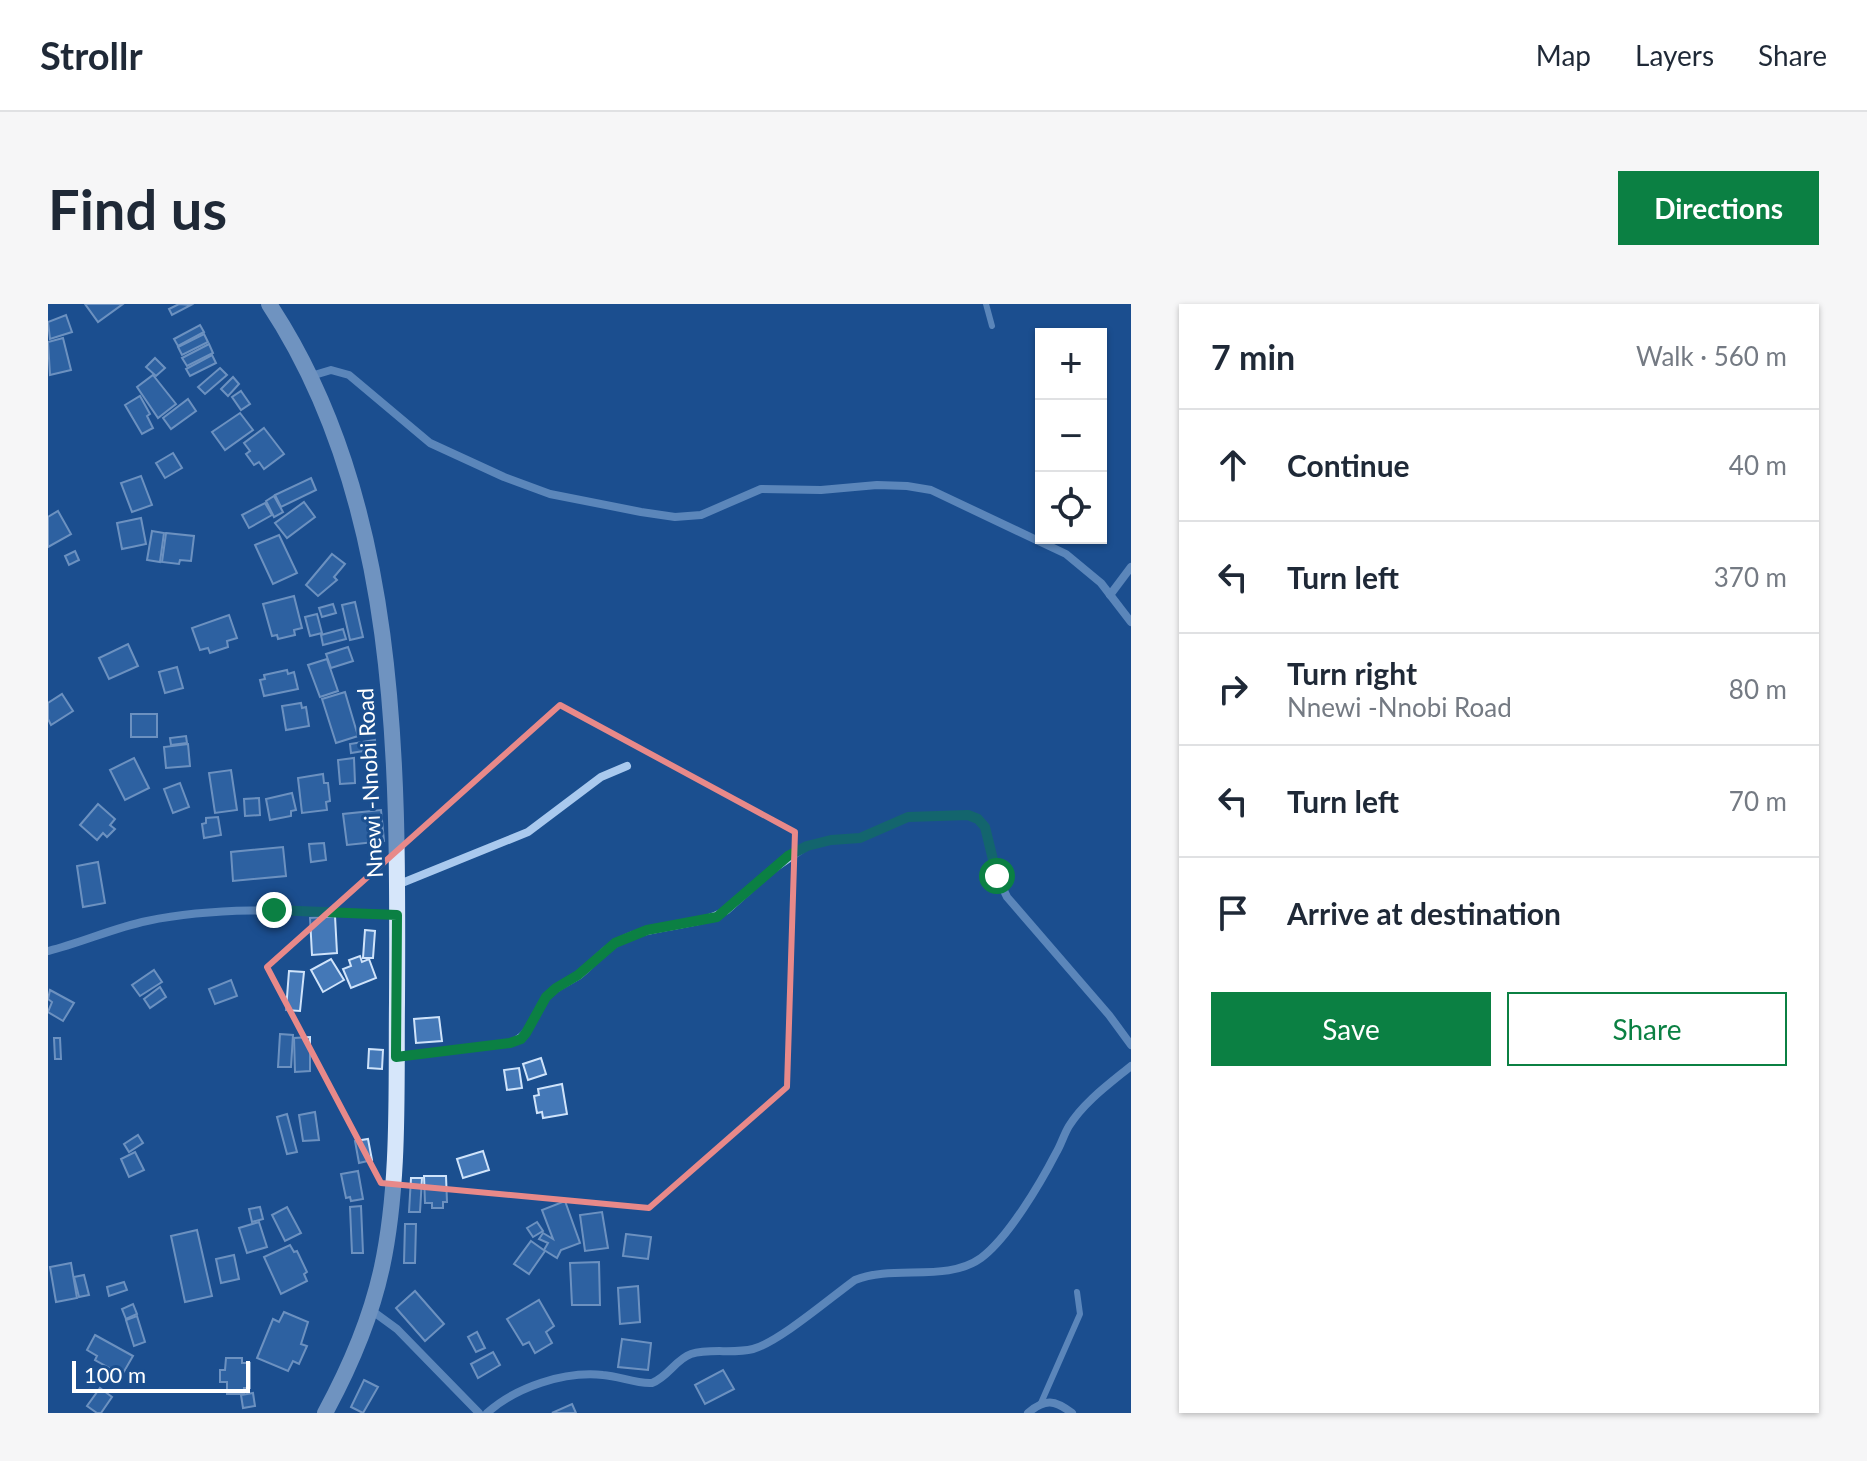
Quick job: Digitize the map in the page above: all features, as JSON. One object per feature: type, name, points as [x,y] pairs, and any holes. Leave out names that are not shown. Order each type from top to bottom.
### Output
[{"type":"main road","name":"Nnewi -Nnobi Road","points":[[269,304],[311,376],[362,520],[380,622],[393,744],[397,915],[392,1198],[383,1265],[371,1310],[325,1413]]},
{"type":"street","points":[[311,376],[331,370],[349,375],[430,443],[504,477],[550,494],[641,512],[675,517],[701,515],[761,489],[821,490],[877,485],[931,490],[1066,554],[1101,583],[1131,622]]},
{"type":"street","points":[[1110,595],[1131,567]]},
{"type":"street","points":[[397,885],[528,832],[601,777],[627,766]]},
{"type":"street","points":[[396,1057],[521,1039],[531,1027],[546,997],[615,943],[647,930],[717,917],[788,856],[807,846],[860,838],[908,817],[946,815],[968,815],[978,819],[985,827],[997,876],[1007,897],[1109,1015],[1131,1045]]},
{"type":"street","points":[[48,951],[148,921],[210,913],[274,910],[397,915]]},
{"type":"street","points":[[487,1413],[519,1392],[570,1376],[600,1374],[652,1383],[693,1353],[745,1350],[768,1343],[855,1280],[869,1274],[938,1270],[964,1266],[980,1258],[1000,1240],[1032,1193],[1069,1126],[1087,1104],[1131,1066]]},
{"type":"street","points":[[371,1310],[397,1329],[479,1413]]},
{"type":"street","points":[[1028,1413],[1041,1403],[1057,1402],[1072,1413]]},
{"type":"lane","points":[[986,304],[992,326]]},
{"type":"lane","points":[[1041,1403],[1080,1314],[1077,1292]]},
{"type":"highlighted area","points":[[560,705],[795,832],[787,1087],[649,1208],[381,1183],[267,967]]},
{"type":"building","points":[[85,304],[123,304],[98,322]]},
{"type":"building","points":[[179,304],[191,305],[172,315],[169,309]]},
{"type":"building","points":[[66,315],[72,332],[50,339],[48,322]]},
{"type":"building","points":[[200,325],[204,332],[178,346],[174,339]]},
{"type":"building","points":[[204,334],[208,342],[182,355],[178,347]]},
{"type":"building","points":[[63,338],[71,370],[50,375],[48,342]]},
{"type":"building","points":[[209,344],[213,353],[187,366],[182,358]]},
{"type":"building","points":[[212,355],[216,363],[190,376],[186,369]]},
{"type":"building","points":[[155,358],[165,368],[156,376],[146,367]]},
{"type":"building","points":[[220,368],[227,375],[205,394],[198,387]]},
{"type":"building","points":[[153,375],[176,404],[158,418],[137,387]]},
{"type":"building","points":[[233,377],[239,384],[228,396],[221,389]]},
{"type":"building","points":[[241,391],[250,404],[241,410],[232,397]]},
{"type":"building","points":[[140,396],[150,414],[147,416],[153,428],[142,434],[125,405]]},
{"type":"building","points":[[188,399],[196,411],[171,429],[163,418]]},
{"type":"building","points":[[240,413],[253,430],[225,450],[212,432]]},
{"type":"building","points":[[264,428],[284,454],[264,469],[259,462],[254,465],[246,454],[250,451],[244,443]]},
{"type":"building","points":[[173,453],[182,468],[165,478],[156,463]]},
{"type":"building","points":[[141,476],[152,505],[132,512],[121,483]]},
{"type":"building","points":[[311,478],[316,490],[281,507],[275,495]]},
{"type":"building","points":[[274,496],[283,512],[274,517],[266,501]]},
{"type":"building","points":[[304,502],[315,517],[287,538],[275,523]]},
{"type":"building","points":[[265,503],[272,515],[249,528],[242,515]]},
{"type":"building","points":[[58,511],[71,534],[48,547],[48,517]]},
{"type":"building","points":[[141,518],[146,544],[122,549],[117,523]]},
{"type":"building","points":[[152,531],[164,533],[160,562],[147,560]]},
{"type":"building","points":[[166,533],[194,536],[191,561],[180,560],[179,564],[162,562]]},
{"type":"building","points":[[279,535],[297,573],[273,584],[255,545]]},
{"type":"building","points":[[75,551],[79,560],[69,565],[65,556]]},
{"type":"building","points":[[332,554],[345,564],[334,577],[337,580],[318,596],[306,585]]},
{"type":"building","points":[[294,596],[302,628],[294,630],[295,635],[278,639],[277,635],[272,636],[263,604]]},
{"type":"building","points":[[355,602],[363,637],[350,640],[342,605]]},
{"type":"building","points":[[333,604],[336,613],[322,617],[319,608]]},
{"type":"building","points":[[317,614],[322,633],[310,636],[305,617]]},
{"type":"building","points":[[229,615],[237,638],[227,641],[228,647],[210,653],[208,648],[200,650],[192,628]]},
{"type":"building","points":[[343,629],[346,639],[323,645],[321,635]]},
{"type":"building","points":[[128,644],[138,666],[109,679],[99,658]]},
{"type":"building","points":[[348,647],[353,661],[331,668],[326,654]]},
{"type":"building","points":[[327,659],[338,691],[320,697],[308,665]]},
{"type":"building","points":[[177,667],[183,688],[165,693],[159,672]]},
{"type":"building","points":[[287,670],[288,674],[294,672],[298,689],[264,696],[260,680],[265,679],[264,675]]},
{"type":"building","points":[[345,692],[358,736],[336,743],[322,699]]},
{"type":"building","points":[[62,694],[73,711],[51,725],[48,703]]},
{"type":"building","points":[[301,703],[302,708],[306,707],[309,726],[286,730],[282,706]]},
{"type":"building","points":[[131,714],[157,714],[157,737],[131,737]]},
{"type":"building","points":[[186,736],[187,743],[171,745],[170,738]]},
{"type":"building","points":[[375,740],[376,749],[351,753],[350,744]]},
{"type":"building","points":[[188,744],[190,766],[166,768],[164,747]]},
{"type":"building","points":[[134,758],[149,788],[125,800],[110,770]]},
{"type":"building","points":[[354,758],[355,783],[340,784],[338,760]]},
{"type":"building","points":[[231,770],[237,810],[215,813],[209,773]]},
{"type":"building","points":[[323,774],[324,783],[328,783],[330,801],[326,802],[327,810],[302,813],[298,778]]},
{"type":"building","points":[[180,783],[189,807],[173,813],[164,789]]},
{"type":"building","points":[[292,793],[296,810],[291,811],[291,816],[270,820],[266,799]]},
{"type":"building","points":[[259,798],[260,815],[245,816],[244,799]]},
{"type":"building","points":[[98,804],[115,819],[110,825],[115,829],[107,837],[103,833],[97,840],[80,825]]},
{"type":"building","points":[[381,810],[384,841],[347,845],[343,814]]},
{"type":"building","points":[[218,817],[221,835],[204,838],[202,824],[206,823],[206,818]]},
{"type":"building","points":[[324,843],[326,860],[311,862],[309,844]]},
{"type":"building","points":[[283,847],[286,876],[233,881],[231,852]]},
{"type":"building","points":[[98,862],[105,903],[83,907],[77,866]]},
{"type":"building","points":[[335,916],[337,953],[312,955],[310,918]]},
{"type":"building","points":[[365,930],[375,931],[373,958],[363,958]]},
{"type":"building","points":[[360,956],[362,962],[369,959],[376,978],[351,988],[343,969],[351,966],[349,960]]},
{"type":"building","points":[[331,959],[344,980],[323,992],[311,970]]},
{"type":"building","points":[[154,970],[162,982],[140,996],[132,985]]},
{"type":"building","points":[[289,971],[304,972],[300,1011],[286,1010]]},
{"type":"building","points":[[231,980],[237,996],[215,1004],[209,989]]},
{"type":"building","points":[[160,987],[166,997],[150,1008],[144,999]]},
{"type":"building","points":[[50,990],[74,1003],[63,1021],[48,1012],[52,1002],[48,999]]},
{"type":"building","points":[[439,1017],[442,1041],[416,1043],[414,1019]]},
{"type":"building","points":[[280,1034],[293,1035],[291,1067],[278,1067]]},
{"type":"building","points":[[310,1037],[310,1071],[295,1072],[294,1038]]},
{"type":"building","points":[[54,1038],[60,1038],[61,1059],[55,1059]]},
{"type":"building","points":[[369,1049],[383,1050],[382,1069],[368,1068]]},
{"type":"building","points":[[541,1058],[546,1074],[528,1080],[523,1064]]},
{"type":"building","points":[[519,1068],[522,1088],[507,1090],[504,1070]]},
{"type":"building","points":[[562,1084],[567,1114],[543,1118],[542,1112],[537,1113],[534,1096],[539,1095],[538,1089]]},
{"type":"building","points":[[315,1112],[319,1140],[303,1141],[299,1115]]},
{"type":"building","points":[[287,1114],[297,1152],[287,1154],[277,1117]]},
{"type":"building","points":[[138,1135],[143,1143],[129,1152],[124,1144]]},
{"type":"building","points":[[368,1139],[372,1160],[359,1163],[355,1141]]},
{"type":"building","points":[[483,1151],[489,1170],[463,1178],[457,1159]]},
{"type":"building","points":[[135,1152],[144,1170],[129,1177],[121,1159]]},
{"type":"building","points":[[358,1171],[363,1199],[351,1201],[350,1197],[346,1198],[341,1174]]},
{"type":"building","points":[[424,1176],[446,1176],[447,1202],[443,1202],[443,1208],[432,1208],[432,1203],[425,1203]]},
{"type":"building","points":[[411,1178],[422,1178],[420,1212],[409,1212]]},
{"type":"building","points":[[565,1201],[580,1243],[561,1250],[557,1258],[544,1250],[548,1243],[539,1239],[543,1233],[553,1239],[542,1210]]},
{"type":"building","points":[[361,1206],[363,1253],[352,1253],[350,1207]]},
{"type":"building","points":[[260,1207],[263,1219],[252,1222],[249,1209]]},
{"type":"building","points":[[287,1207],[301,1233],[285,1241],[272,1215]]},
{"type":"building","points":[[602,1212],[608,1248],[585,1251],[580,1215]]},
{"type":"building","points":[[259,1222],[267,1247],[247,1253],[239,1228]]},
{"type":"building","points":[[537,1222],[543,1231],[533,1237],[527,1228]]},
{"type":"building","points":[[405,1224],[416,1224],[415,1263],[404,1263]]},
{"type":"building","points":[[197,1230],[212,1296],[185,1302],[171,1236]]},
{"type":"building","points":[[626,1234],[651,1237],[648,1259],[623,1256]]},
{"type":"building","points":[[531,1241],[545,1251],[529,1274],[514,1264]]},
{"type":"building","points":[[290,1245],[294,1252],[297,1251],[307,1272],[304,1274],[307,1281],[281,1294],[264,1257]]},
{"type":"building","points":[[234,1255],[239,1279],[221,1283],[216,1259]]},
{"type":"building","points":[[599,1262],[600,1305],[572,1305],[570,1263]]},
{"type":"building","points":[[71,1263],[77,1298],[56,1302],[50,1267]]},
{"type":"building","points":[[84,1275],[89,1295],[79,1297],[74,1277]]},
{"type":"building","points":[[124,1282],[127,1290],[109,1296],[107,1287]]},
{"type":"building","points":[[638,1286],[640,1322],[620,1324],[618,1288]]},
{"type":"building","points":[[415,1291],[444,1324],[425,1341],[396,1308]]},
{"type":"building","points":[[539,1300],[554,1326],[546,1332],[552,1343],[535,1353],[529,1342],[523,1345],[507,1319]]},
{"type":"building","points":[[133,1304],[137,1314],[126,1319],[122,1309]]},
{"type":"building","points":[[284,1312],[308,1322],[301,1344],[307,1346],[299,1364],[293,1361],[288,1371],[257,1358],[273,1319],[279,1322]]},
{"type":"building","points":[[137,1316],[145,1342],[134,1346],[126,1320]]},
{"type":"building","points":[[477,1332],[485,1348],[476,1352],[468,1337]]},
{"type":"building","points":[[95,1335],[133,1356],[122,1375],[95,1360],[97,1356],[87,1350]]},
{"type":"building","points":[[622,1339],[651,1343],[648,1370],[618,1367]]},
{"type":"building","points":[[493,1352],[500,1365],[478,1378],[471,1364]]},
{"type":"building","points":[[226,1358],[242,1358],[242,1363],[250,1363],[250,1388],[244,1388],[244,1394],[227,1394],[227,1382],[220,1382],[220,1370],[225,1370]]},
{"type":"building","points":[[723,1370],[734,1389],[705,1404],[695,1385]]},
{"type":"building","points":[[364,1380],[378,1387],[363,1413],[351,1407]]},
{"type":"building","points":[[100,1388],[112,1397],[101,1413],[97,1413],[87,1406]]},
{"type":"building","points":[[253,1393],[255,1406],[243,1408],[241,1395]]},
{"type":"building","points":[[572,1404],[576,1413],[552,1413]]},
{"type":"route","points":[[274,910],[397,915],[396,1057],[521,1039],[531,1027],[546,997],[615,943],[647,930],[717,917],[788,856],[820,842],[860,838],[908,817],[968,815],[978,819],[985,827],[997,876]]}]
